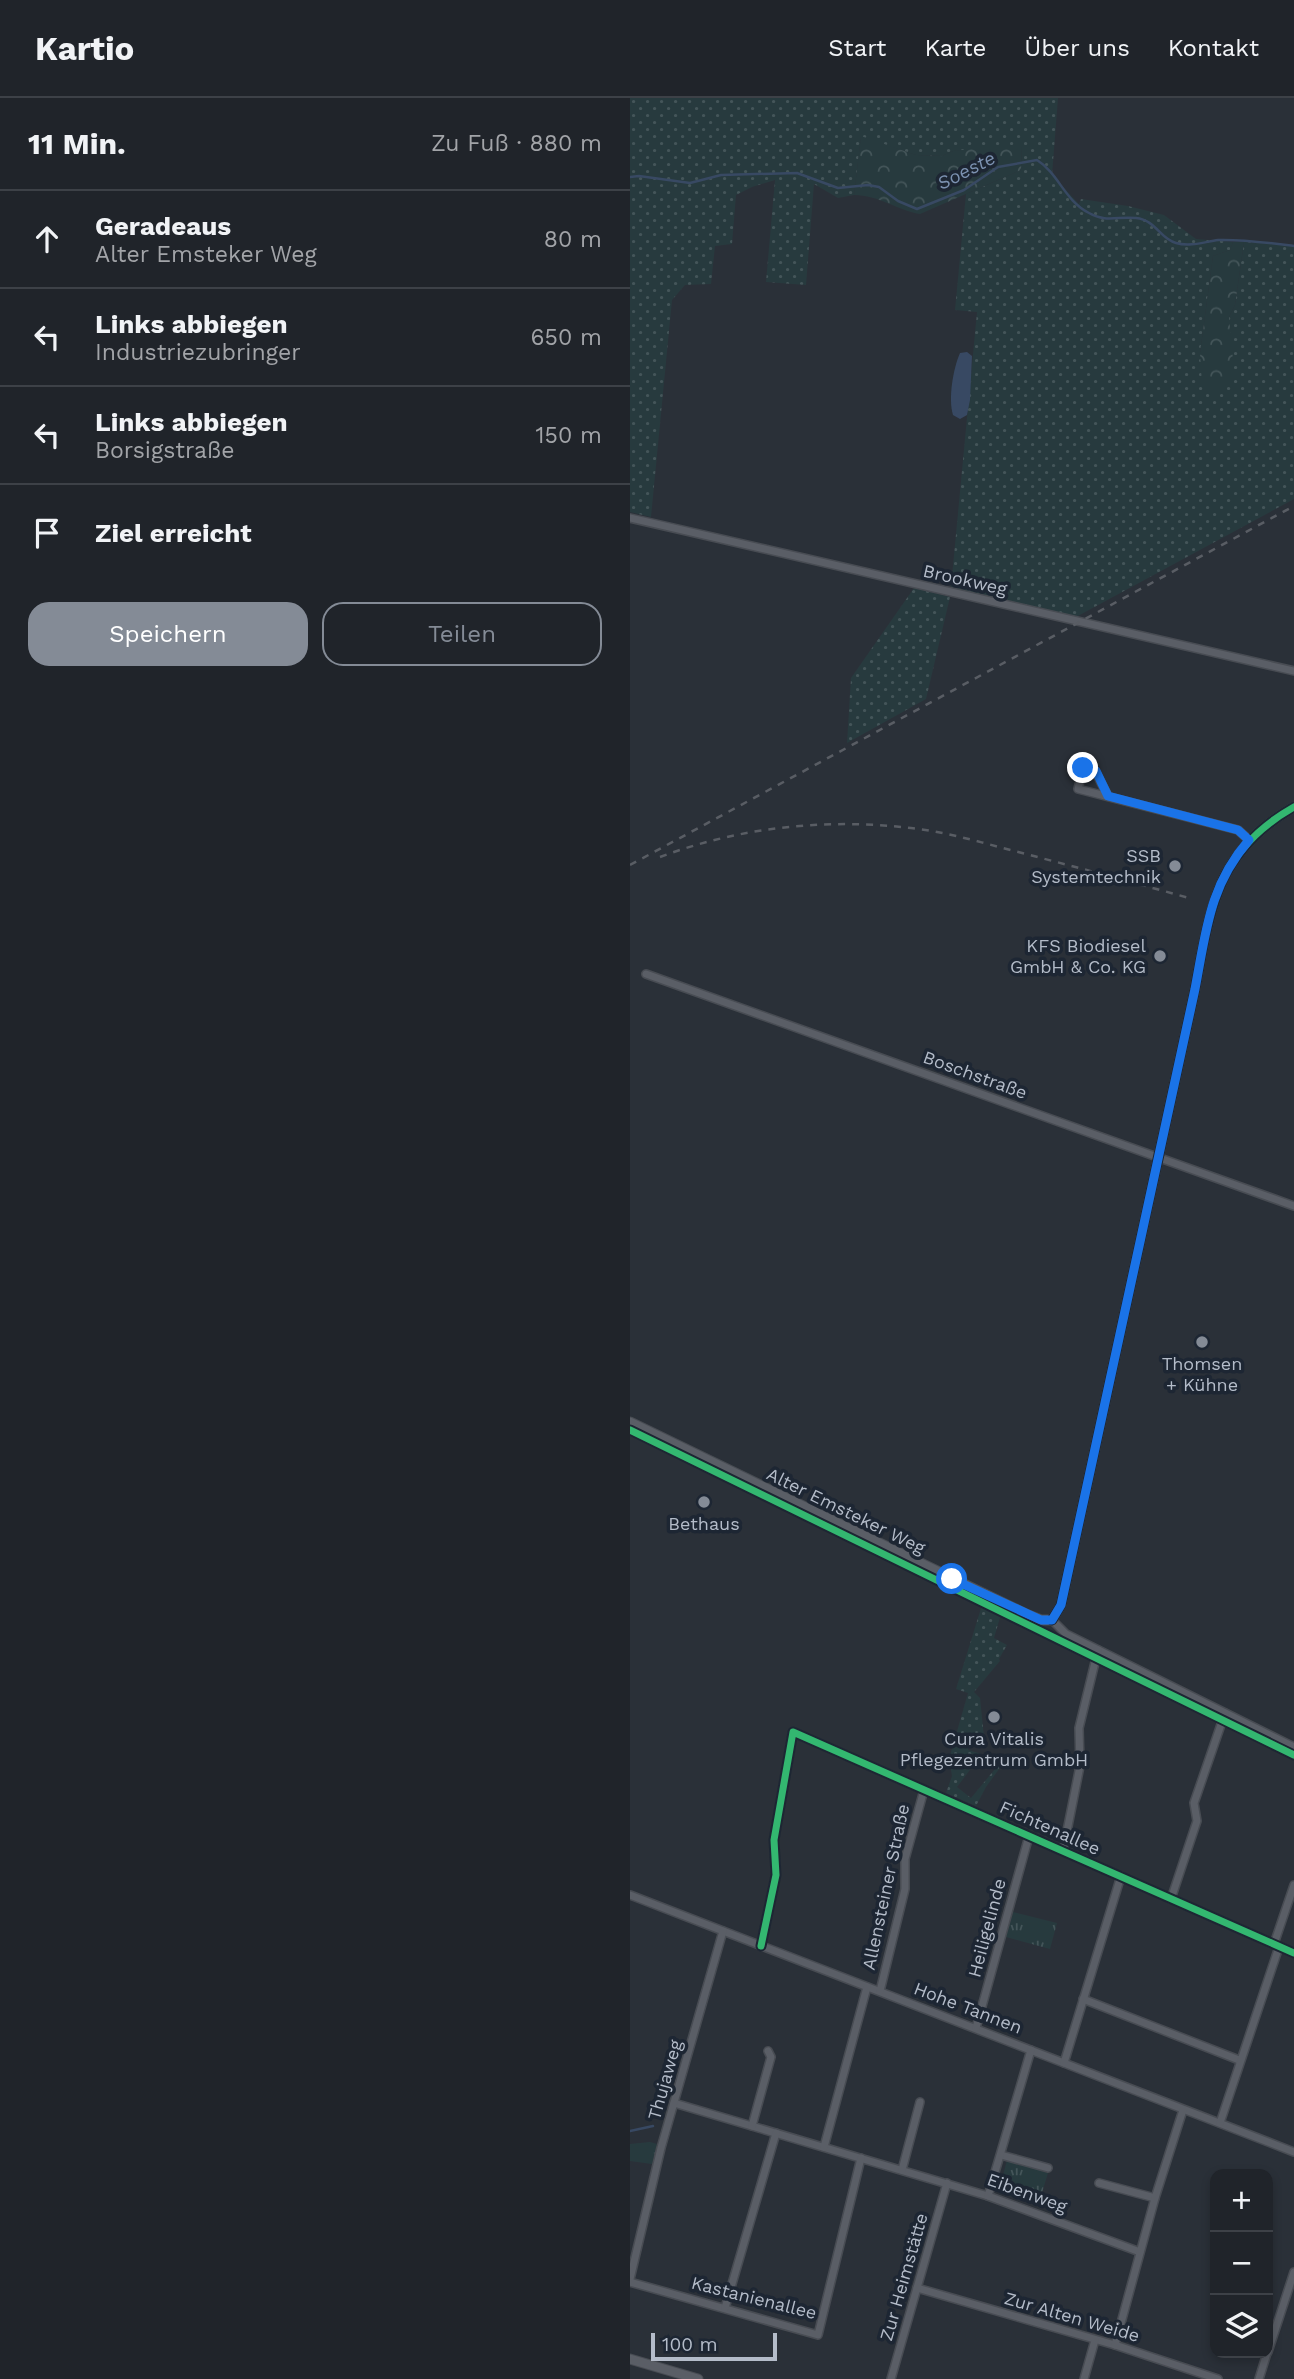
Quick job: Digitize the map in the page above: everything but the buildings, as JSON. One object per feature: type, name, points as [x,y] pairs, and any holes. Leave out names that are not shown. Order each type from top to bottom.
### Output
[{"type":"street","name":"Brookweg","points":[[630,518],[1294,671]]},
{"type":"street","points":[[1108,796],[1096,771],[1083,768],[1079,789],[1238,830],[1249,840]]},
{"type":"street","points":[[1052,1620],[1061,1605],[1217,891],[1232,861],[1249,840],[1294,807]]},
{"type":"street","name":"Boschstraße","points":[[646,974],[1294,1206]]},
{"type":"street","name":"Alter Emsteker Weg","points":[[630,1422],[1028,1615],[1041,1620],[1052,1620],[1066,1634],[1294,1747]]},
{"type":"street","points":[[1063,1851],[1080,1766],[1079,1728],[1098,1650]]},
{"type":"street","points":[[1171,1899],[1197,1821],[1194,1803],[1225,1713]]},
{"type":"street","name":"Fichtenallee","points":[[761,1946],[776,1875],[774,1840],[793,1732],[1294,1953]]},
{"type":"street","name":"Allensteiner Straße","points":[[880,1991],[905,1889],[905,1859],[924,1790]]},
{"type":"street","name":"Heiligelinde","points":[[976,2028],[1029,1836]]},
{"type":"street","points":[[1064,2063],[1121,1876]]},
{"type":"street","points":[[1220,2123],[1294,1885]]},
{"type":"street","name":"Hohe Tannen","points":[[630,1895],[1294,2152]]},
{"type":"street","name":"Thujaweg","points":[[630,2280],[661,2148],[723,1931]]},
{"type":"street","points":[[824,2147],[867,1987]]},
{"type":"street","points":[[1083,1999],[1240,2060]]},
{"type":"street","points":[[988,2196],[1031,2050]]},
{"type":"street","points":[[752,2126],[771,2057],[768,2051]]},
{"type":"street","points":[[902,2170],[920,2102]]},
{"type":"street","name":"Eibenweg","points":[[674,2103],[988,2196],[1140,2252]]},
{"type":"street","points":[[1115,2345],[1155,2198],[1183,2109]]},
{"type":"street","points":[[725,2308],[776,2133]]},
{"type":"street","points":[[1001,2155],[1048,2168]]},
{"type":"street","name":"Kastanienallee","points":[[630,2280],[818,2335],[861,2158]]},
{"type":"street","name":"Zur Heimstätte","points":[[891,2379],[947,2183]]},
{"type":"street","points":[[1099,2183],[1155,2198]]},
{"type":"street","points":[[1273,2337],[1294,2272]]},
{"type":"street","name":"Zur Alten Weide","points":[[917,2288],[1115,2345],[1218,2379]]},
{"type":"street","points":[[1084,2379],[1095,2340]]},
{"type":"street","points":[[1259,2379],[1266,2358]]},
{"type":"street","points":[[630,2359],[698,2379]]},
{"type":"green space","points":[[630,98],[1058,98],[1052,175],[1079,204],[1081,199],[1128,206],[1164,215],[1196,239],[1233,242],[1230,250],[1213,256],[1200,353],[1229,317],[1235,305],[1244,242],[1294,245],[1294,499],[1076,617],[951,587],[977,312],[955,310],[966,194],[1021,170],[1022,147],[953,151],[942,156],[916,155],[861,137],[854,195],[838,198],[814,184],[806,285],[766,282],[775,180],[736,195],[732,244],[715,246],[711,284],[685,285],[672,300],[651,517],[630,512]]},
{"type":"green space","points":[[861,136],[916,155],[942,156],[953,151],[1022,146],[1021,170],[920,214],[871,197],[854,195]]},
{"type":"green space","points":[[1233,242],[1244,242],[1235,305],[1229,317],[1234,370],[1223,391],[1213,391],[1202,384],[1200,353],[1213,256],[1230,250]]},
{"type":"green space","points":[[914,588],[950,597],[926,699],[847,743],[851,678]]},
{"type":"green space","points":[[982,1605],[1001,1614],[994,1638],[1007,1645],[1000,1661],[974,1692],[980,1698],[984,1737],[972,1734],[968,1750],[982,1754],[957,1787],[971,1798],[1000,1763],[1002,1765],[976,1806],[946,1793],[952,1776],[949,1759],[968,1693],[956,1689]]},
{"type":"green space","points":[[1013,1912],[1057,1923],[1050,1949],[1006,1937]]},
{"type":"green space","points":[[630,2144],[657,2144],[652,2164],[630,2161]]},
{"type":"green space","points":[[1007,2160],[1048,2173],[1038,2206],[999,2191]]},
{"type":"water","points":[[967,352],[972,356],[970,400],[967,415],[960,419],[953,415],[952,384],[960,353]]},
{"type":"waterway","name":"Soeste","points":[[630,177],[690,183],[721,175],[797,173],[838,188],[868,185],[879,187],[898,201],[917,209],[964,190],[998,167],[1037,160],[1051,172],[1080,208],[1095,216],[1143,219],[1166,238],[1181,244],[1227,240],[1294,246]]},
{"type":"waterway","points":[[630,2131],[653,2126]]},
{"type":"railway","points":[[630,865],[1294,506]]},
{"type":"railway","points":[[660,857],[721,838],[752,832],[815,825],[879,825],[963,838],[1189,898]]},
{"type":"cycle path","points":[[1052,1620],[1061,1605],[1212,908],[1232,863],[1248,843],[1268,824],[1294,807]]},
{"type":"cycle path","points":[[630,1430],[1294,1755]]},
{"type":"cycle path","points":[[761,1946],[776,1875],[774,1840],[793,1732],[1294,1953]]},
{"type":"place","name":"SSB Systemtechnik","points":[[1175,866]]},
{"type":"place","name":"KFS Biodiesel GmbH & Co. KG","points":[[1160,956]]},
{"type":"place","name":"Thomsen + Kühne","points":[[1202,1342]]},
{"type":"place","name":"Bethaus","points":[[704,1502]]},
{"type":"place","name":"Cura Vitalis Pflegezentrum GmbH","points":[[994,1717]]},
{"type":"route","points":[[952,1579],[1041,1620],[1052,1620],[1058,1613],[1207,927],[1217,891],[1231,862],[1249,840],[1238,830],[1108,796],[1096,771],[1083,768]]}]
